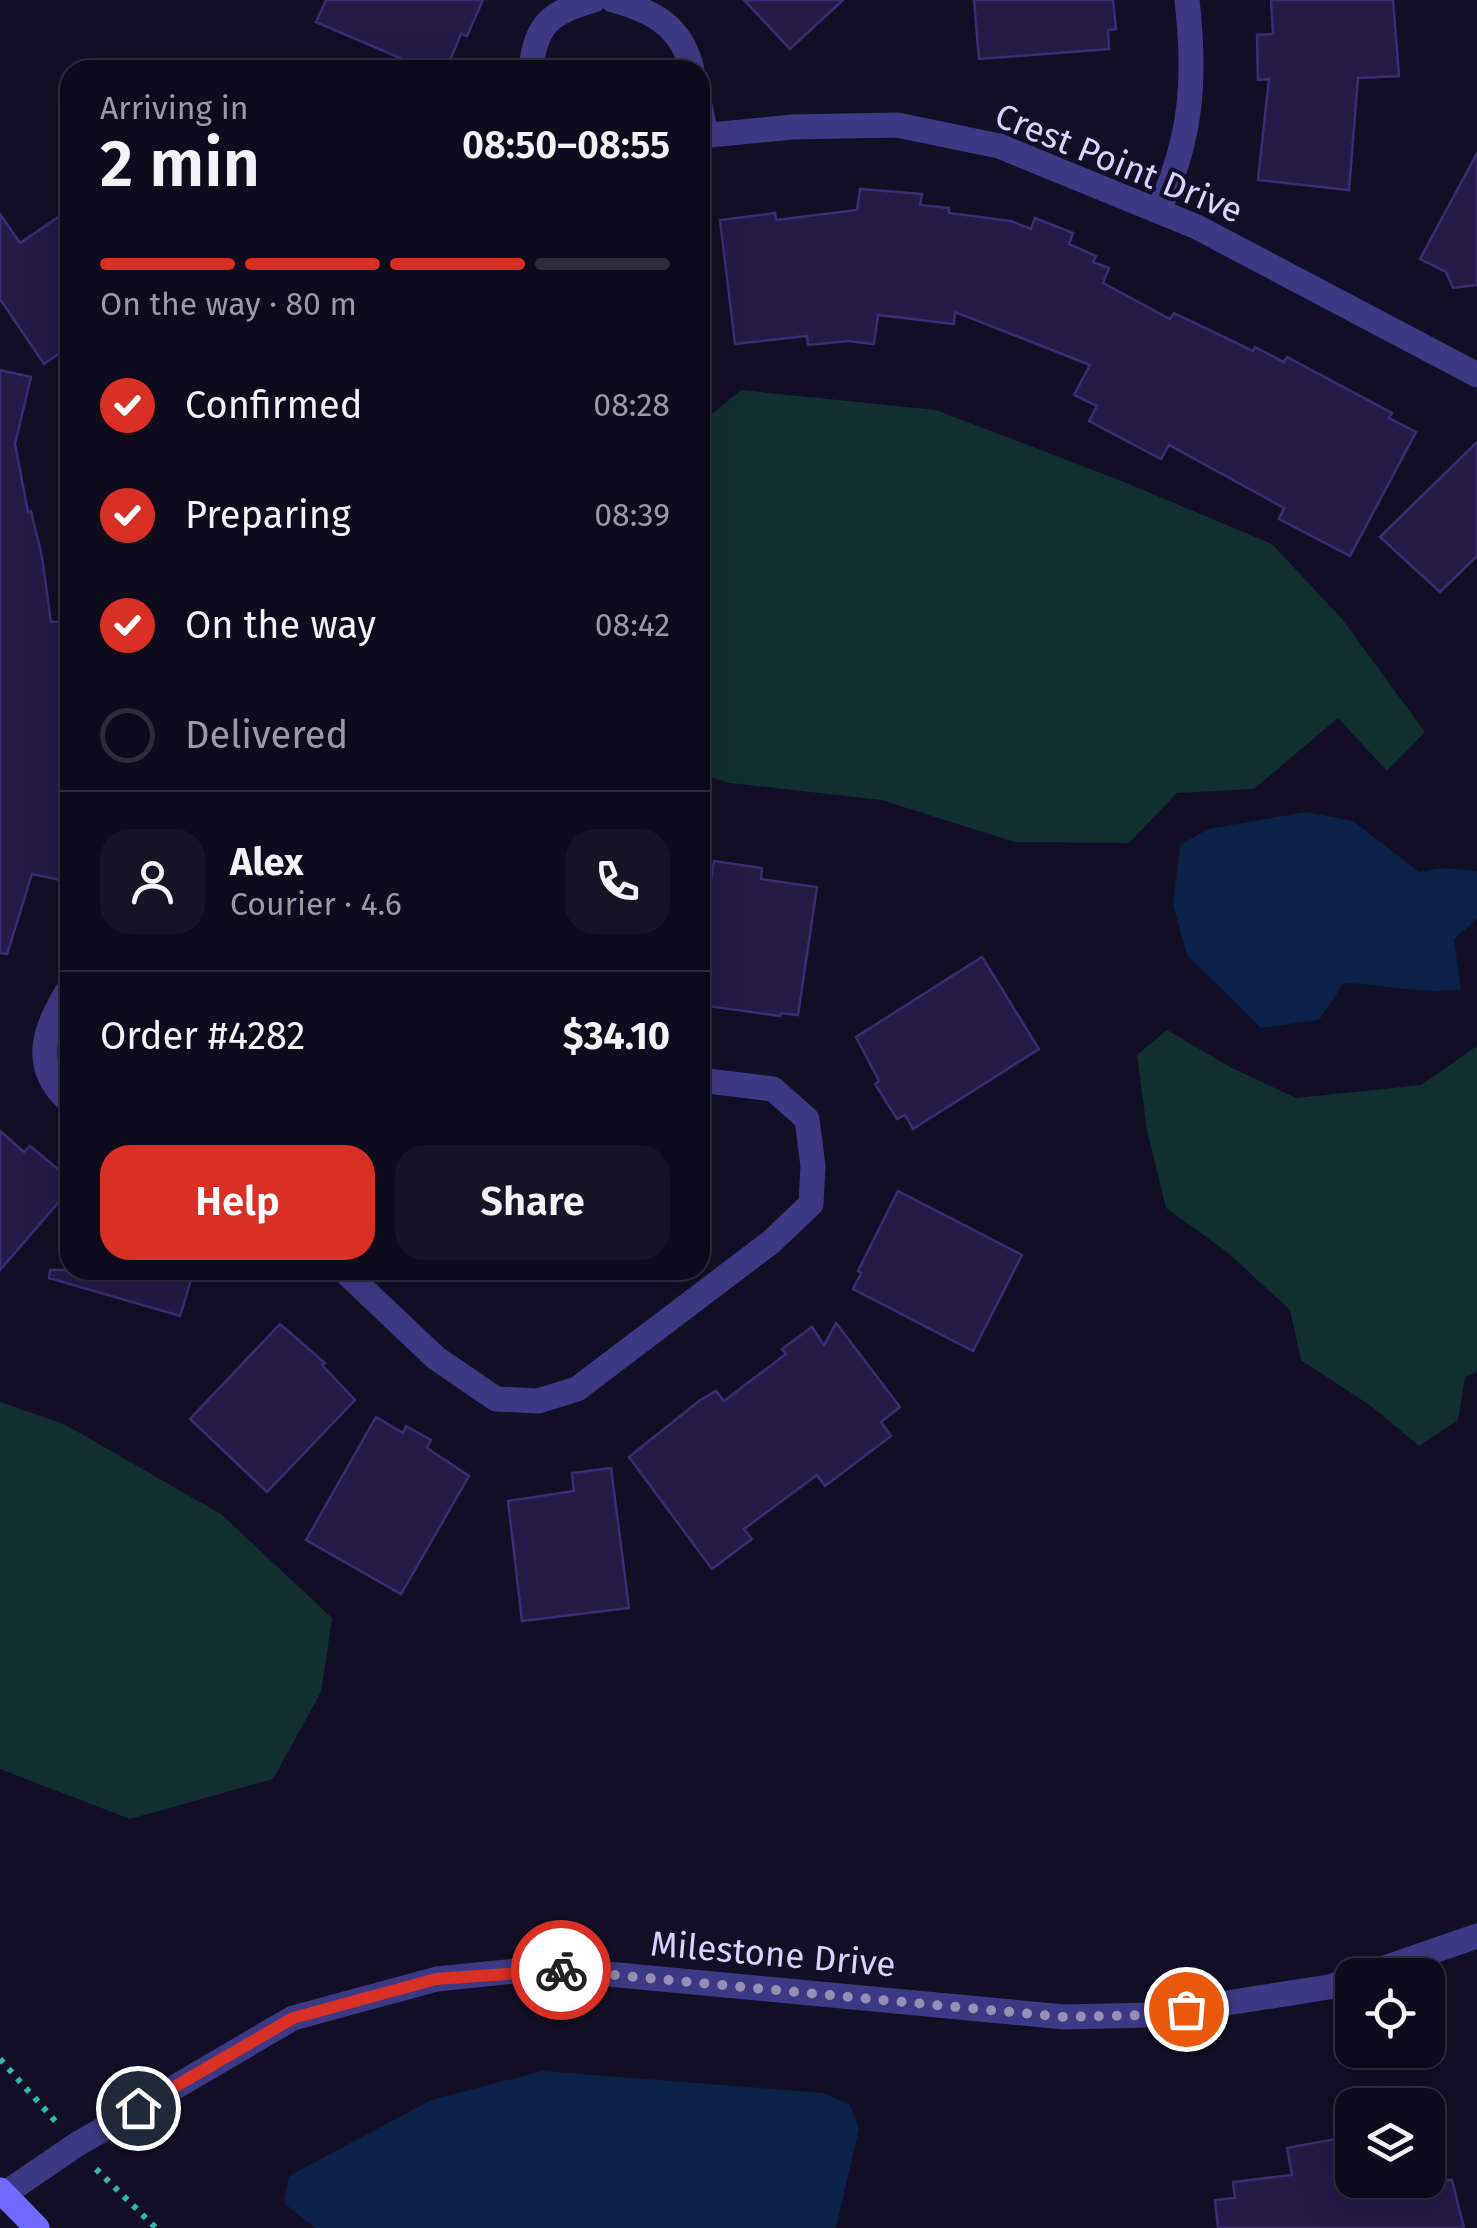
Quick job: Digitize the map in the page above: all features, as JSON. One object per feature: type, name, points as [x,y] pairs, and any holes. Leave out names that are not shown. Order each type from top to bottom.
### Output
[{"type":"street","points":[[532,60],[534,43],[558,10],[594,0]]},
{"type":"street","points":[[613,0],[648,10],[672,26],[687,60]]},
{"type":"street","points":[[1158,211],[1179,165],[1194,61],[1187,0]]},
{"type":"street","name":"Crest Point Drive","points":[[710,135],[897,125],[999,146],[1198,227],[1477,376]]},
{"type":"street","points":[[60,1004],[47,1026],[44,1060],[60,1091]]},
{"type":"street","points":[[353,1280],[436,1358],[496,1399],[538,1401],[577,1389],[772,1242],[811,1204],[813,1166],[807,1120],[773,1089],[710,1081]]},
{"type":"street","points":[[1413,1958],[1477,1936]]},
{"type":"street","name":"Milestone Drive","points":[[1,2194],[76,2145],[293,2018],[436,1979],[544,1968],[1064,2017],[1150,2015],[1335,1985]]},
{"type":"street","points":[[1,2194],[37,2228]]},
{"type":"green space","points":[[741,390],[936,410],[1272,544],[1342,619],[1425,732],[1387,771],[1338,718],[1254,789],[1177,793],[1129,843],[1015,842],[881,800],[730,783],[710,777],[710,416]]},
{"type":"green space","points":[[1167,1030],[1232,1068],[1296,1098],[1421,1085],[1477,1046],[1477,1372],[1465,1377],[1458,1420],[1419,1446],[1371,1406],[1301,1360],[1290,1310],[1227,1252],[1166,1208],[1147,1130],[1137,1055]]},
{"type":"green space","points":[[0,1402],[64,1424],[221,1514],[332,1618],[321,1692],[273,1779],[130,1819],[0,1769]]},
{"type":"water","points":[[1306,812],[1353,821],[1419,872],[1444,868],[1477,871],[1477,919],[1454,939],[1461,989],[1418,990],[1344,983],[1319,1020],[1261,1028],[1187,955],[1173,905],[1180,845],[1208,829]]},
{"type":"water","points":[[542,2071],[824,2093],[850,2105],[859,2129],[836,2228],[315,2228],[284,2203],[289,2176],[431,2100]]},
{"type":"building","points":[[326,0],[483,0],[467,36],[461,34],[450,60],[405,60],[316,22]]},
{"type":"building","points":[[744,0],[843,0],[790,49]]},
{"type":"building","points":[[974,0],[1113,0],[1116,29],[1108,30],[1109,49],[979,59]]},
{"type":"building","points":[[1271,0],[1393,0],[1399,76],[1358,78],[1349,190],[1258,180],[1269,79],[1258,80],[1257,35],[1273,34]]},
{"type":"building","points":[[1477,153],[1477,285],[1453,288],[1446,272],[1420,259]]},
{"type":"building","points":[[860,189],[922,194],[920,205],[949,208],[949,213],[1011,221],[1031,229],[1035,218],[1073,233],[1069,244],[1096,256],[1093,262],[1109,268],[1103,283],[1170,319],[1174,313],[1253,351],[1255,347],[1284,362],[1287,357],[1392,413],[1389,418],[1416,432],[1350,556],[1279,519],[1284,508],[1169,445],[1161,459],[1089,421],[1097,406],[1074,395],[1090,365],[955,312],[954,324],[878,315],[874,344],[848,341],[808,345],[807,336],[735,344],[720,220],[775,213],[776,220],[857,210]]},
{"type":"building","points":[[0,214],[20,243],[60,216],[60,353],[44,364],[0,299]]},
{"type":"building","points":[[0,370],[31,377],[15,444],[28,512],[31,511],[42,557],[51,622],[60,622],[60,880],[32,874],[7,954],[0,953]]},
{"type":"building","points":[[1477,442],[1477,556],[1440,592],[1380,537]]},
{"type":"building","points":[[714,861],[762,868],[761,879],[817,887],[798,1015],[710,1006],[710,887]]},
{"type":"building","points":[[982,957],[1039,1049],[913,1129],[905,1115],[897,1119],[875,1084],[879,1081],[856,1037]]},
{"type":"building","points":[[0,1131],[24,1152],[30,1146],[60,1171],[60,1201],[0,1270]]},
{"type":"building","points":[[898,1191],[1022,1255],[973,1351],[853,1289]]},
{"type":"building","points":[[50,1270],[60,1270],[60,1280],[191,1280],[180,1316],[49,1278]]},
{"type":"building","points":[[836,1323],[900,1407],[881,1422],[891,1436],[825,1486],[817,1475],[744,1529],[752,1539],[712,1569],[629,1457],[699,1401],[716,1391],[724,1401],[786,1354],[782,1349],[812,1327],[824,1345]]},
{"type":"building","points":[[280,1324],[325,1363],[322,1365],[355,1400],[267,1492],[190,1419]]},
{"type":"building","points":[[376,1417],[403,1433],[406,1426],[431,1440],[427,1448],[469,1476],[401,1594],[306,1540]]},
{"type":"building","points":[[611,1468],[629,1608],[522,1621],[508,1501],[574,1491],[572,1473]]},
{"type":"building","points":[[1335,2139],[1335,2198],[1445,2198],[1445,2180],[1452,2180],[1464,2228],[1218,2228],[1215,2200],[1235,2198],[1233,2182],[1292,2175],[1287,2148]]},
{"type":"way so far","points":[[561,1970],[1064,2017],[1150,2015],[1186,2009]]},
{"type":"route","points":[[138,2108],[293,2018],[436,1979],[544,1968],[561,1970]]}]
